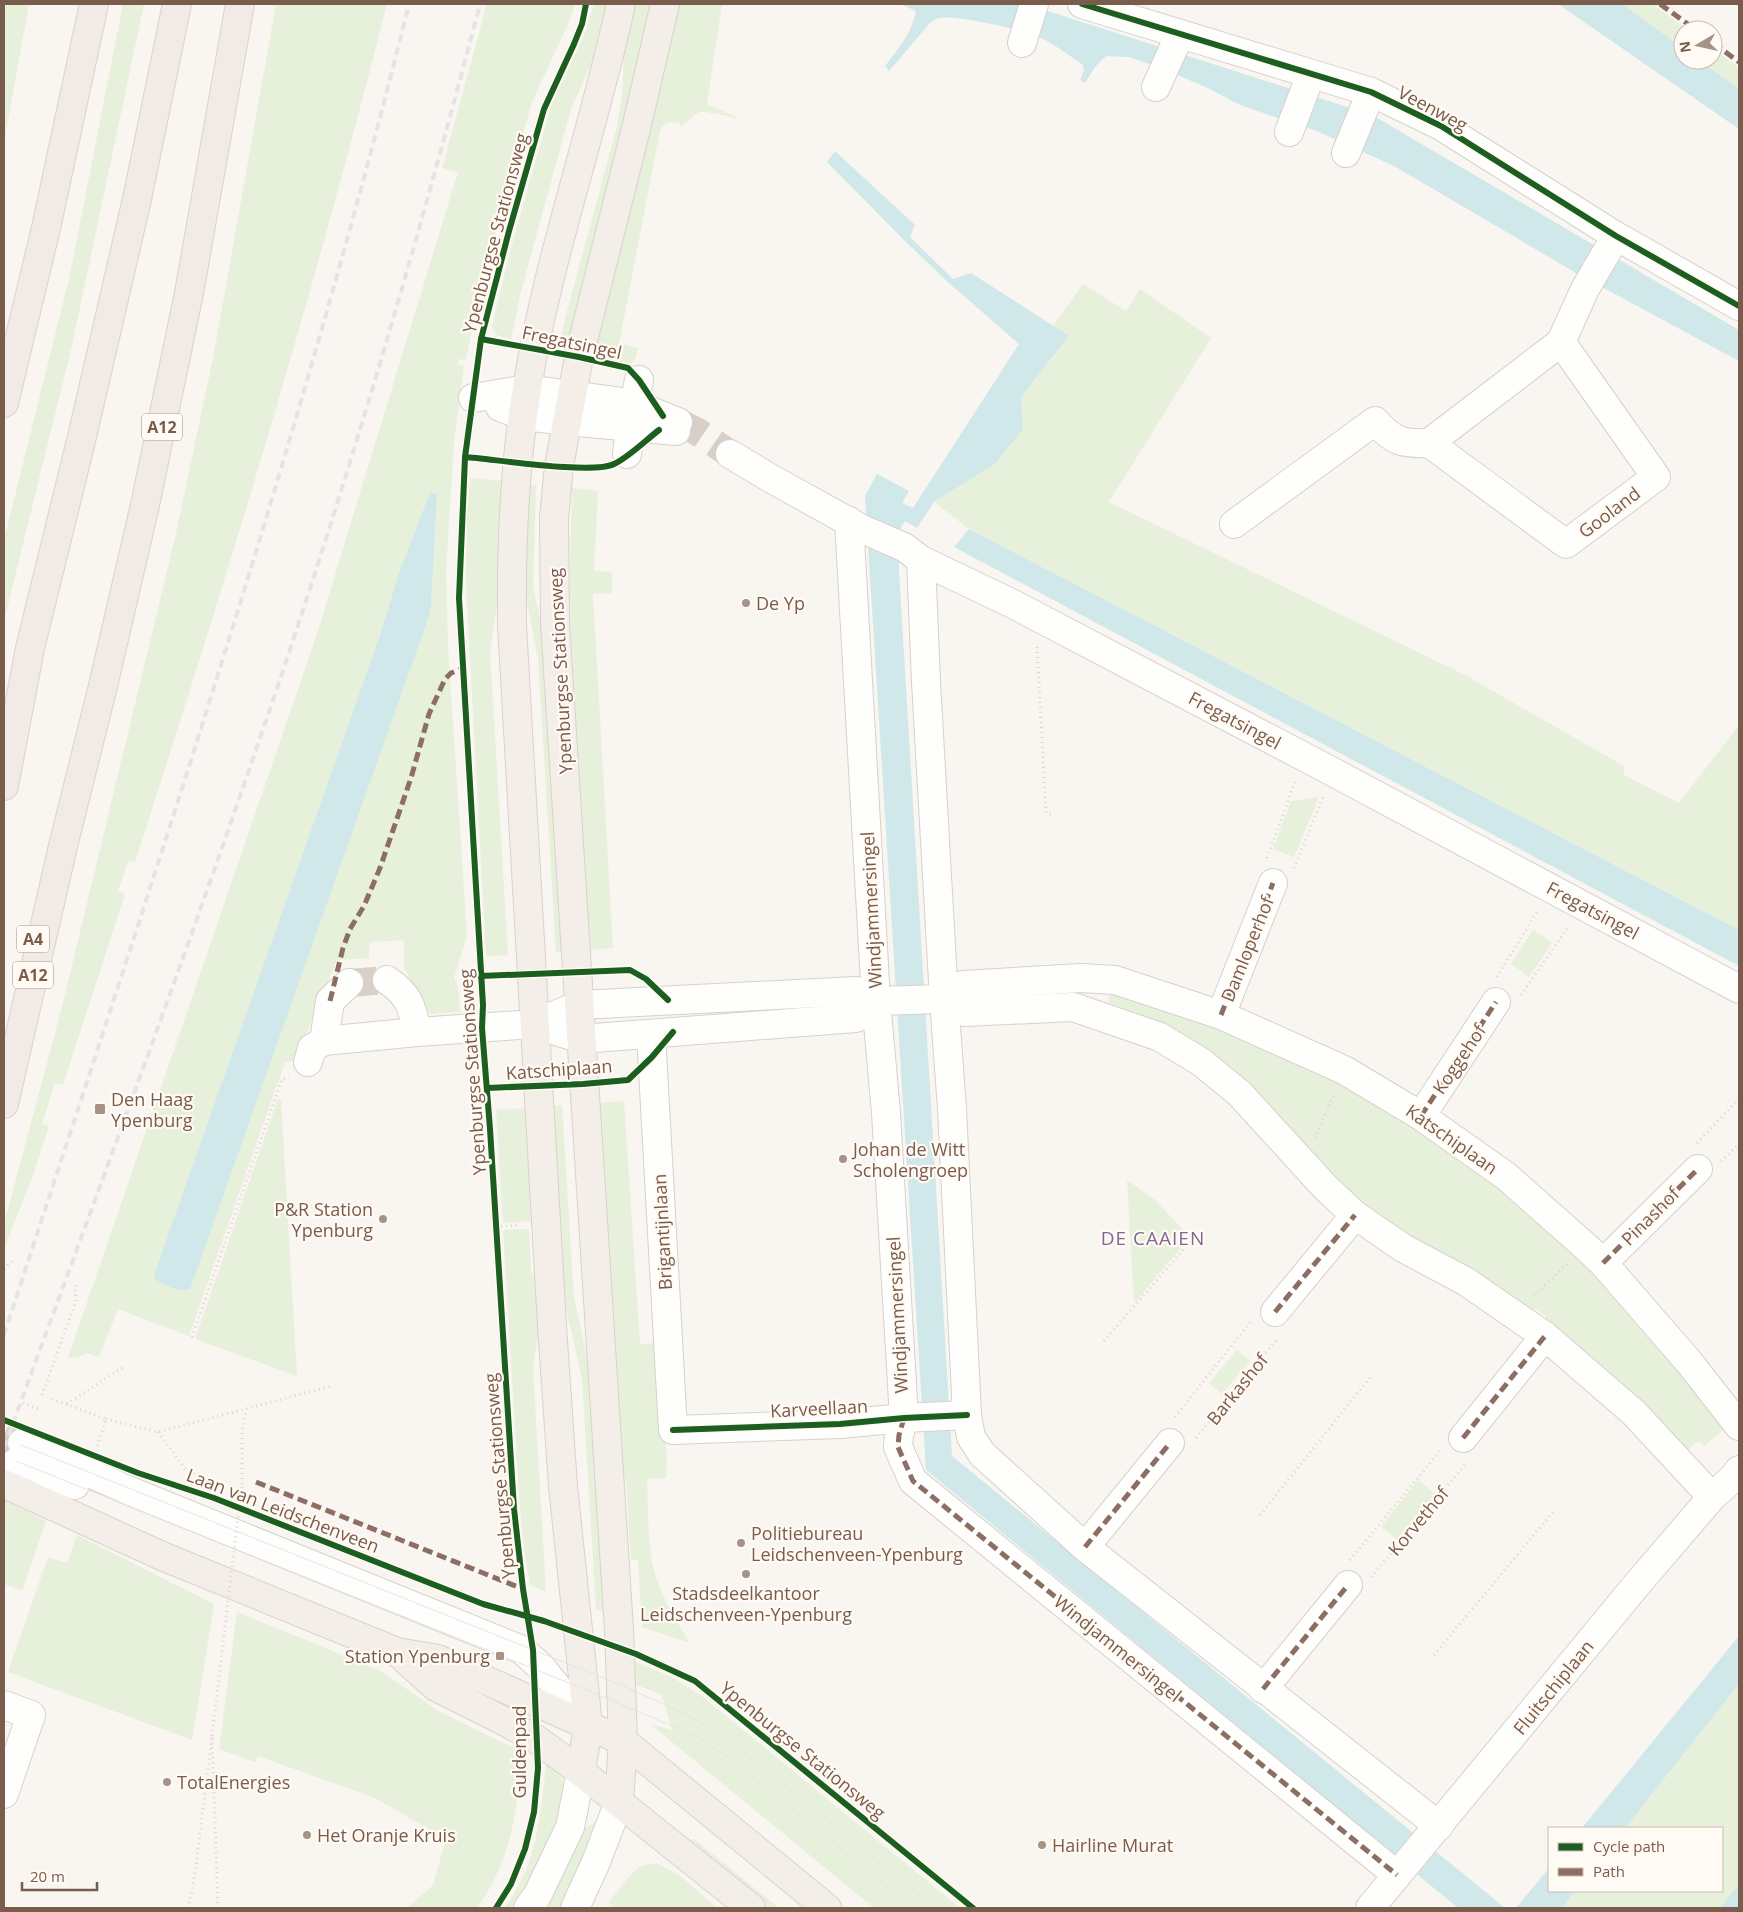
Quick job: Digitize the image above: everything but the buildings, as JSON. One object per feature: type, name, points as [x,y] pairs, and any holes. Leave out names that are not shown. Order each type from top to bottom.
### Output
[{"type":"highway","points":[[4,403],[46,228],[94,4]]},
{"type":"highway","points":[[4,786],[30,648],[138,199],[177,4]]},
{"type":"highway","name":"A12","points":[[4,1104],[151,476],[189,293],[240,4]]},
{"type":"highway","points":[[4,730],[30,648]]},
{"type":"highway","name":"A4","points":[[4,1031],[63,846]]},
{"type":"main road","points":[[581,1772],[588,1725],[562,1468],[552,1326],[512,615],[513,507],[527,389],[542,313],[622,4]]},
{"type":"main road","name":"Ypenburgse Stationsweg","points":[[619,1802],[623,1741],[619,1630],[555,623],[554,518],[559,466],[581,344],[666,4]]},
{"type":"main road","points":[[15,1464],[162,1556],[396,1652],[438,1659],[623,1741],[827,1908]]},
{"type":"main road","points":[[396,1652],[436,1687],[536,1739],[581,1772],[751,1908]]},
{"type":"street","points":[[1022,43],[1034,4]]},
{"type":"street","name":"Veenweg","points":[[1082,4],[1371,92],[1441,126],[1613,242],[1739,306]]},
{"type":"street","points":[[1156,87],[1180,34]]},
{"type":"street","points":[[1289,132],[1311,74]]},
{"type":"street","points":[[1346,153],[1371,92]]},
{"type":"street","points":[[1234,524],[1375,421],[1388,435],[1407,444],[1429,443],[1561,342],[1585,289],[1613,242]]},
{"type":"street","name":"Gooland","points":[[1429,443],[1566,544],[1656,477],[1561,342]]},
{"type":"street","points":[[635,404],[568,422],[524,416],[473,398],[527,389],[572,395],[635,404],[677,426]]},
{"type":"street","points":[[627,454],[635,404]]},
{"type":"street","name":"Fregatsingel","points":[[730,454],[855,525],[1013,604],[1304,756],[1739,989]]},
{"type":"street","name":"Windjammersingel","points":[[855,525],[886,1001],[886,1113],[912,1418],[899,1435],[898,1448],[913,1481],[1400,1872]]},
{"type":"street","points":[[912,553],[926,682],[936,999],[952,1109],[960,1415],[970,1437],[982,1454],[1085,1547],[1263,1689],[1433,1833]]},
{"type":"street","name":"Damloperhof","points":[[1221,1014],[1278,871]]},
{"type":"street","points":[[1072,1007],[1081,978]]},
{"type":"street","name":"Katschiplaan","points":[[936,999],[963,985],[1081,978],[1115,980],[1221,1014],[1344,1070],[1421,1116],[1506,1176],[1594,1255],[1689,1362],[1739,1426]]},
{"type":"street","points":[[387,980],[399,988],[412,1005],[417,1032]]},
{"type":"street","points":[[308,1060],[330,1001],[348,983]]},
{"type":"street","points":[[308,1060],[417,1032],[534,1024],[579,1005],[855,991],[886,1001],[936,999],[965,1012],[1072,1007],[1160,1036],[1201,1062],[1239,1093],[1354,1215],[1404,1248],[1465,1281],[1545,1336],[1634,1413],[1712,1497]]},
{"type":"street","name":"Koggehof","points":[[1421,1116],[1504,992]]},
{"type":"street","name":"Katschiplaan","points":[[581,1039],[856,1018],[886,1001]]},
{"type":"street","points":[[534,1024],[581,1039]]},
{"type":"street","name":"Brigantijnlaan","points":[[651,1034],[673,1430]]},
{"type":"street","name":"Pinashof","points":[[1594,1255],[1694,1159]]},
{"type":"street","points":[[1271,1321],[1354,1215]]},
{"type":"street","points":[[1452,1443],[1545,1336]]},
{"type":"street","name":"Karveellaan","points":[[673,1430],[840,1424],[960,1415]]},
{"type":"street","points":[[1085,1547],[1179,1434]]},
{"type":"street","points":[[15,1464],[129,1502],[541,1667],[588,1725]]},
{"type":"street","name":"Fluitschiplaan","points":[[1370,1908],[1639,1582],[1712,1497],[1739,1470]]},
{"type":"street","points":[[1263,1689],[1356,1574]]},
{"type":"street","points":[[4,1705],[32,1715],[4,1794]]},
{"type":"street","points":[[528,1908],[537,1896],[570,1828],[581,1772]]},
{"type":"street","points":[[575,1908],[596,1862],[619,1802]]},
{"type":"path","points":[[1036,641],[1046,812],[1054,815]]},
{"type":"path","points":[[1278,871],[1304,756]]},
{"type":"path","points":[[1278,871],[1334,772]]},
{"type":"path","points":[[1504,992],[1552,889]]},
{"type":"path","points":[[1504,992],[1583,905]]},
{"type":"path","points":[[192,1337],[282,1079],[308,1060]]},
{"type":"path","points":[[1302,1161],[1318,1132],[1344,1070]]},
{"type":"path","points":[[1694,1159],[1739,1099]]},
{"type":"path","points":[[495,1217],[497,1237]]},
{"type":"path","points":[[496,1227],[528,1225]]},
{"type":"path","points":[[1104,1341],[1196,1235]]},
{"type":"path","points":[[1515,1315],[1594,1255]]},
{"type":"path","points":[[4,1269],[13,1260]]},
{"type":"path","points":[[42,1396],[76,1301],[75,1281]]},
{"type":"path","points":[[67,1405],[125,1366]]},
{"type":"path","points":[[1260,1515],[1372,1374]]},
{"type":"path","points":[[52,1400],[106,1419],[158,1432],[332,1386]]},
{"type":"path","points":[[23,1403],[41,1410]]},
{"type":"path","points":[[188,1908],[194,1881],[242,1484],[242,1434],[246,1409]]},
{"type":"path","points":[[94,1455],[106,1419]]},
{"type":"path","points":[[158,1432],[187,1471],[218,1482]]},
{"type":"path","points":[[1434,1655],[1553,1512]]},
{"type":"path","points":[[212,1736],[218,1908]]},
{"type":"green space","points":[[4,4],[29,4],[4,142]]},
{"type":"green space","points":[[123,4],[144,4],[72,345],[4,621],[4,540],[69,279]]},
{"type":"green space","points":[[276,4],[387,4],[330,220],[236,542],[135,862],[128,861],[118,891],[125,894],[63,1085],[55,1083],[42,1124],[49,1126],[33,1175],[4,1249],[4,1224],[62,1007],[175,538],[214,353]]},
{"type":"green space","points":[[487,4],[575,4],[569,22],[532,102],[481,284],[466,360],[459,359],[458,364],[464,366],[454,442],[446,571],[448,647],[467,936],[454,978],[458,987],[460,1012],[431,1014],[426,1010],[404,967],[404,940],[369,942],[369,958],[337,960],[298,1049],[298,1060],[285,1062],[189,1336],[118,1309],[99,1357],[86,1353],[79,1357],[68,1358],[317,634],[458,172],[442,168]],"holes":[[[430,492],[437,494],[431,606],[417,647],[378,641],[399,573]]]},
{"type":"green space","points":[[594,4],[609,4],[598,48],[571,109],[520,295],[511,339],[502,337],[493,330],[492,326],[511,248],[551,106],[585,33]]},
{"type":"green space","points":[[634,4],[653,4],[641,59],[567,350],[558,348],[618,123],[622,94],[624,53]]},
{"type":"green space","points":[[678,4],[722,4],[707,104],[736,117],[735,119],[700,111],[681,126],[679,122],[671,122],[664,125],[660,130],[619,344],[638,348],[634,360],[627,365],[591,355]]},
{"type":"green space","points":[[1622,4],[1652,4],[1674,20],[1673,41]]},
{"type":"green space","points":[[1723,56],[1739,68],[1739,89],[1713,70],[1723,70]]},
{"type":"green space","points":[[1083,284],[1126,311],[1140,289],[1211,338],[1109,502],[1465,675],[1624,766],[1624,775],[1679,803],[1739,725],[1739,930],[969,529],[934,502],[996,463],[1023,429],[1021,397],[1069,336],[1053,326]]},
{"type":"green space","points":[[470,478],[503,481],[499,591],[490,652],[508,955],[486,956],[466,584]]},
{"type":"green space","points":[[527,484],[536,485],[533,586],[547,654],[565,951],[556,952],[538,658],[525,593]]},
{"type":"green space","points":[[572,488],[598,491],[594,571],[612,572],[612,593],[593,594],[613,948],[589,950],[569,601]]},
{"type":"green space","points":[[1319,797],[1294,857],[1273,849],[1291,801]]},
{"type":"green space","points":[[1533,930],[1552,943],[1529,977],[1511,964]]},
{"type":"green space","points":[[1112,985],[1226,1024],[1355,1088],[1470,1159],[1587,1261],[1724,1429],[1704,1446],[1698,1441],[1684,1453],[1541,1324],[1546,1316],[1534,1308],[1528,1316],[1357,1207],[1240,1085],[1106,1014]]},
{"type":"green space","points":[[278,1099],[281,1100],[297,1376],[195,1339]]},
{"type":"green space","points":[[624,1101],[640,1344],[660,1343],[667,1464],[666,1478],[647,1479],[651,1556],[661,1590],[690,1643],[642,1627],[638,1560],[631,1559],[626,1481],[621,1481],[599,1103]]},
{"type":"green space","points":[[562,1105],[574,1298],[590,1371],[605,1612],[596,1609],[582,1379],[566,1307],[564,1285],[553,1106]]},
{"type":"green space","points":[[529,1108],[536,1221],[503,1223],[496,1110]]},
{"type":"green space","points":[[1127,1180],[1155,1200],[1190,1237],[1134,1303]]},
{"type":"green space","points":[[529,1229],[531,1273],[539,1273],[541,1314],[533,1369],[546,1592],[530,1585],[523,1543],[503,1230]]},
{"type":"green space","points":[[1237,1350],[1250,1361],[1222,1394],[1209,1383]]},
{"type":"green space","points":[[1418,1480],[1435,1494],[1398,1540],[1381,1527]]},
{"type":"green space","points":[[4,1500],[46,1521],[22,1591],[4,1584]]},
{"type":"green space","points":[[77,1535],[214,1604],[192,1740],[8,1672],[48,1557],[67,1563]]},
{"type":"green space","points":[[237,1612],[379,1670],[440,1712],[516,1749],[513,1756],[521,1759],[520,1779],[510,1837],[497,1874],[477,1908],[407,1908],[433,1885],[446,1839],[375,1798],[258,1756],[255,1762],[219,1749]]},
{"type":"green space","points":[[633,1661],[672,1677],[703,1697],[960,1908],[874,1908],[650,1724],[672,1730],[662,1695],[634,1684]]},
{"type":"green space","points":[[1739,1684],[1739,1884],[1720,1908],[1562,1908],[1574,1892],[1723,1892],[1723,1827],[1626,1827]]},
{"type":"green space","points":[[546,1764],[555,1770],[561,1778],[568,1798],[520,1908],[505,1908],[523,1876],[531,1856],[539,1822]]},
{"type":"green space","points":[[596,1821],[581,1867],[565,1899],[558,1908],[539,1908],[584,1829]]},
{"type":"green space","points":[[694,1839],[779,1908],[768,1908],[690,1843],[690,1840]]},
{"type":"green space","points":[[656,1863],[679,1875],[717,1908],[613,1908],[609,1902],[629,1877],[640,1866]]},
{"type":"water","points":[[900,4],[1026,4],[1372,115],[1739,330],[1739,361],[1576,273],[1394,166],[1319,132],[1240,105],[1208,88],[1129,57],[1106,56],[1095,67],[1085,83],[1080,80],[1084,70],[1083,65],[1041,38],[1026,32],[987,23],[940,18],[930,23],[889,71],[885,66],[908,34],[916,11]]},
{"type":"water","points":[[1558,4],[1622,4],[1673,41],[1673,70],[1713,70],[1739,89],[1739,129]]},
{"type":"water","points":[[835,151],[915,225],[910,237],[953,279],[971,273],[1069,336],[1021,397],[1023,429],[996,463],[934,502],[917,528],[905,521],[899,530],[899,570],[952,1456],[1505,1908],[1458,1908],[926,1470],[865,496],[877,474],[909,491],[902,503],[913,508],[1019,344],[949,283],[827,162]]},
{"type":"water","points":[[430,492],[437,494],[431,606],[428,619],[190,1289],[172,1288],[155,1279],[154,1275],[378,641],[399,573]]},
{"type":"water","points":[[969,529],[1739,930],[1739,966],[954,547]]},
{"type":"water","points":[[1739,1636],[1739,1684],[1626,1827],[1583,1827]]},
{"type":"water","points":[[1548,1869],[1548,1892],[1574,1892],[1562,1908],[1516,1908]]},
{"type":"water","points":[[1739,1884],[1739,1908],[1720,1908]]},
{"type":"tunnel","points":[[678,422],[698,432],[730,454]]},
{"type":"tunnel","points":[[349,983],[387,980]]},
{"type":"tunnel","points":[[4,1436],[22,1443]]},
{"type":"tram line","points":[[21,1445],[621,1685],[683,1713],[720,1734],[754,1760],[935,1908]]},
{"type":"tram line","points":[[16,1461],[584,1689],[696,1736],[726,1756],[764,1786],[913,1908]]},
{"type":"railway","points":[[4,1335],[166,839],[270,507],[319,340],[409,4]]},
{"type":"railway","points":[[4,1448],[175,981],[302,614],[383,353],[433,179],[480,4]]},
{"type":"marked path","points":[[1660,4],[1682,20]]},
{"type":"marked path","points":[[1723,50],[1739,62]]},
{"type":"marked path","points":[[330,1001],[343,948],[350,929],[364,906],[380,868],[411,778],[429,714],[445,679],[451,673],[463,668]]},
{"type":"marked path","points":[[1221,1015],[1273,883]]},
{"type":"marked path","points":[[1421,1116],[1496,1002]]},
{"type":"marked path","points":[[1603,1263],[1698,1169]]},
{"type":"marked path","points":[[1275,1312],[1355,1215]]},
{"type":"marked path","points":[[1463,1438],[1545,1336]]},
{"type":"marked path","points":[[904,1418],[898,1447],[913,1481],[1397,1875]]},
{"type":"marked path","points":[[1085,1547],[1170,1443]]},
{"type":"marked path","points":[[256,1482],[523,1589]]},
{"type":"marked path","points":[[1263,1689],[1348,1585]]},
{"type":"cycle path","name":"Guldenpad","points":[[496,1908],[511,1884],[525,1849],[534,1812],[538,1768],[533,1650],[523,1589],[514,1509],[482,1028],[483,1005],[459,598],[465,457],[481,339],[509,231],[544,109],[574,44],[582,24],[586,4]]},
{"type":"cycle path","points":[[1082,4],[1371,92],[1441,126],[1616,236],[1739,306]]},
{"type":"cycle path","points":[[481,339],[628,368],[639,380],[663,416]]},
{"type":"cycle path","points":[[465,457],[565,467],[602,467],[614,464],[626,457],[659,430]]},
{"type":"cycle path","points":[[480,976],[630,970],[646,979],[668,1000]]},
{"type":"cycle path","points":[[487,1088],[628,1080],[652,1057],[673,1032]]},
{"type":"cycle path","points":[[673,1430],[840,1424],[967,1415]]},
{"type":"cycle path","name":"Laan van Leidschenveen","points":[[4,1420],[138,1473],[214,1498],[483,1604],[544,1621],[636,1654],[695,1681],[973,1908]]},
{"type":"place","name":"De Yp","points":[[746,603]]},
{"type":"place","name":"Den Haag Ypenburg","points":[[100,1109]]},
{"type":"place","name":"Johan de Witt Scholengroep","points":[[843,1159]]},
{"type":"place","name":"P&R Station Ypenburg","points":[[383,1219]]},
{"type":"place","name":"Politiebureau Leidschenveen-Ypenburg","points":[[741,1543]]},
{"type":"place","name":"Stadsdeelkantoor Leidschenveen-Ypenburg","points":[[746,1574]]},
{"type":"place","name":"Station Ypenburg","points":[[500,1656]]},
{"type":"place","name":"TotalEnergies","points":[[167,1782]]},
{"type":"place","name":"Het Oranje Kruis","points":[[307,1835]]},
{"type":"place","name":"Hairline Murat","points":[[1042,1845]]},
{"type":"district","name":"DE CAAIEN","points":[[1153,1238]]}]
